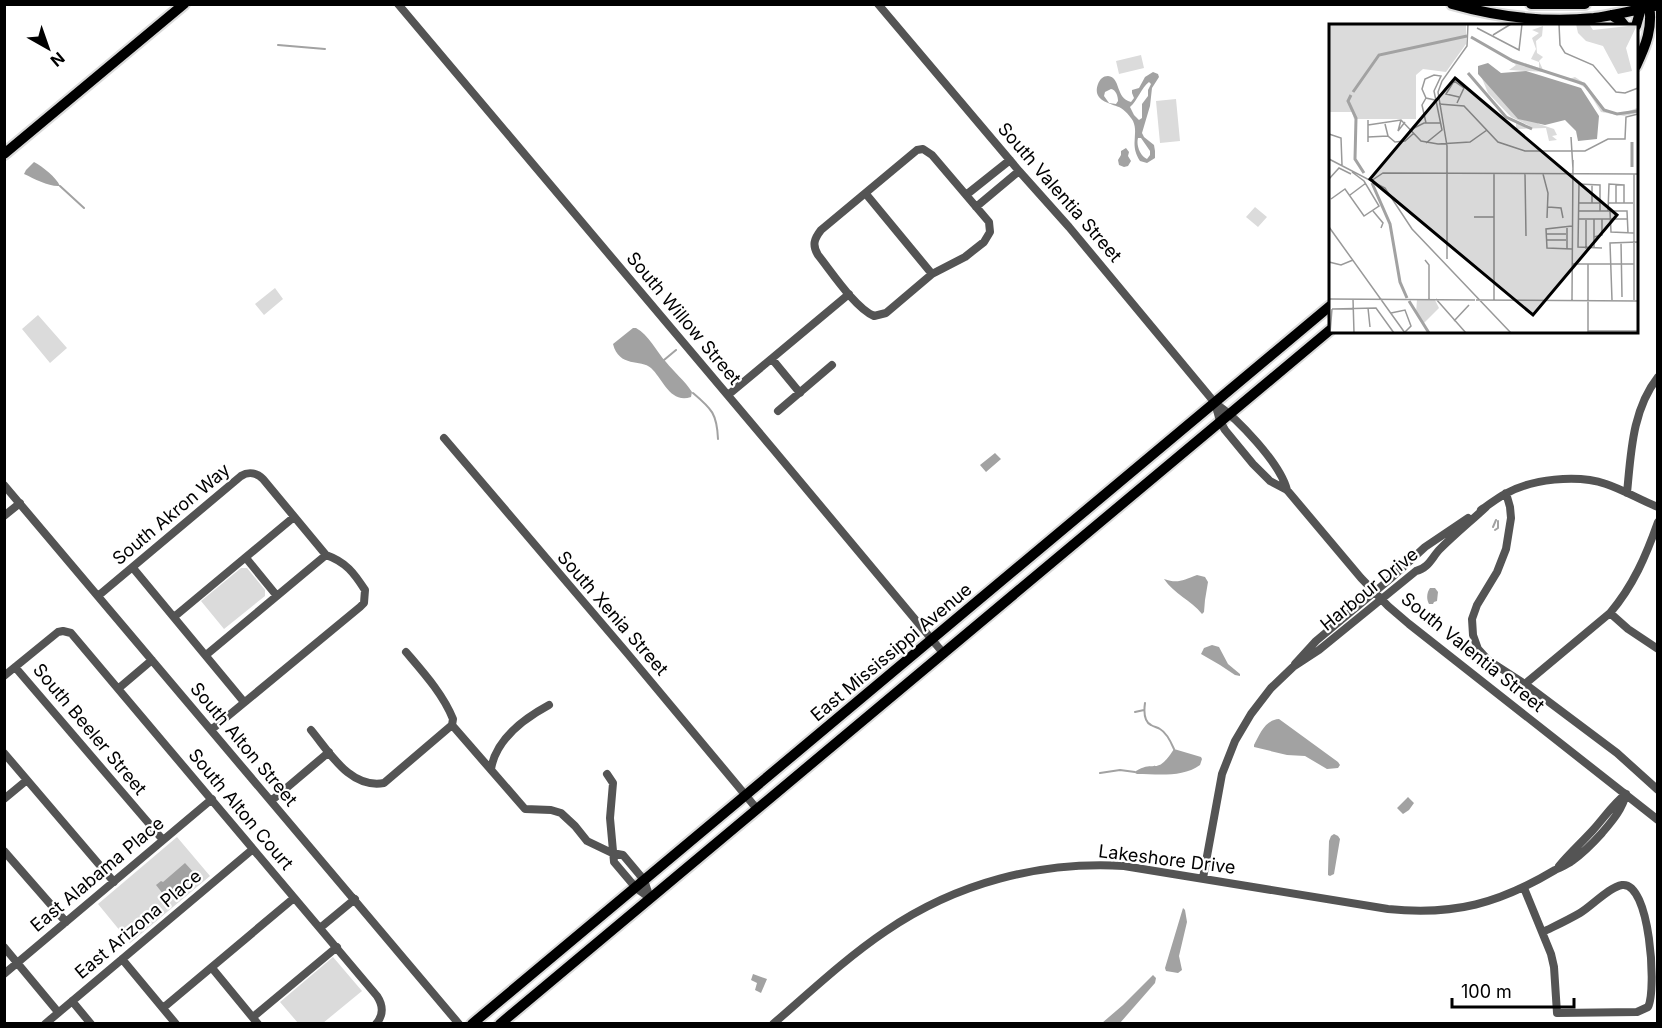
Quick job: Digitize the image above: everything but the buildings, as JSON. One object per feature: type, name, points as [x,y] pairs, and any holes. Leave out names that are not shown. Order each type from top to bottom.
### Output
[{"type":"main road","points":[[4,154],[184,4]]},
{"type":"main road","points":[[1452,4],[1491,13],[1530,18],[1577,19],[1611,15],[1648,6]]},
{"type":"main road","points":[[1531,4],[1585,4]]},
{"type":"main road","points":[[1637,24],[1648,6]]},
{"type":"main road","points":[[1638,61],[1651,24],[1648,6]]},
{"type":"main road","points":[[1611,15],[1624,24]]},
{"type":"main road","points":[[1644,46],[1658,31]]},
{"type":"main road","name":"East Mississippi Avenue","points":[[472,1023],[1329,307]]},
{"type":"main road","name":"East Mississippi Avenue","points":[[500,1023],[1329,331]]},
{"type":"street","name":"South Willow Street","points":[[398,4],[944,654]]},
{"type":"street","name":"South Valentia Street","points":[[878,4],[1069,227],[1215,403],[1239,422],[1275,465],[1284,479],[1287,490]]},
{"type":"street","points":[[923,148],[932,155],[988,222],[990,232],[984,242],[964,257],[932,274],[886,313],[874,316],[864,310],[849,294],[814,249],[814,242],[821,230],[866,194],[917,150],[923,148]]},
{"type":"street","points":[[966,195],[1010,160]]},
{"type":"street","points":[[976,207],[1019,171]]},
{"type":"street","points":[[866,194],[932,274]]},
{"type":"street","points":[[728,395],[849,294]]},
{"type":"street","points":[[772,359],[800,393]]},
{"type":"street","points":[[778,411],[832,365]]},
{"type":"street","points":[[1627,493],[1637,417],[1644,399],[1658,377]]},
{"type":"street","name":"South Valentia Street","points":[[1215,403],[1220,421],[1227,433],[1262,474],[1287,490],[1359,576],[1378,595],[1409,624],[1658,820]]},
{"type":"street","name":"South Xenia Street","points":[[444,438],[757,809]]},
{"type":"street","name":"South Akron Way","points":[[98,596],[245,473],[259,475],[326,555],[339,560],[359,581],[365,590],[364,603],[211,730]]},
{"type":"street","name":"Harbour Drive","points":[[1378,595],[1425,547],[1506,493],[1524,486],[1570,479],[1599,482],[1658,507]]},
{"type":"street","name":"South Alton Street","points":[[4,485],[459,1023]]},
{"type":"street","points":[[1506,493],[1510,512],[1510,532],[1497,572],[1474,610],[1472,630],[1476,644],[1484,656],[1617,753],[1658,790]]},
{"type":"street","points":[[4,516],[20,503]]},
{"type":"street","name":"Harbour Drive","points":[[1203,878],[1219,786],[1231,750],[1256,706],[1314,643],[1378,595],[1421,570],[1441,548],[1486,507]]},
{"type":"street","points":[[174,617],[294,517]]},
{"type":"street","points":[[1525,684],[1610,613],[1620,601],[1637,573],[1658,522]]},
{"type":"street","points":[[206,655],[326,555]]},
{"type":"street","points":[[246,558],[277,596]]},
{"type":"street","points":[[133,568],[244,702]]},
{"type":"street","points":[[1610,613],[1628,629],[1658,649]]},
{"type":"street","name":"South Alton Court","points":[[15,667],[54,635],[63,630],[71,633],[381,1001],[382,1008],[378,1020]]},
{"type":"street","points":[[311,730],[354,779],[374,785],[384,783],[452,725],[453,719],[450,712],[423,672],[406,652]]},
{"type":"street","points":[[119,688],[152,660]]},
{"type":"street","points":[[4,676],[15,667]]},
{"type":"street","name":"South Beeler Street","points":[[15,667],[163,840]]},
{"type":"street","points":[[491,769],[492,759],[508,736],[533,714],[549,705]]},
{"type":"street","points":[[452,725],[525,809],[551,810],[561,813],[587,841],[612,853],[623,855],[650,898]]},
{"type":"street","points":[[271,801],[329,752]]},
{"type":"street","points":[[4,753],[114,882]]},
{"type":"street","points":[[606,774],[613,783],[610,819],[612,853]]},
{"type":"street","points":[[4,799],[27,780]]},
{"type":"street","name":"Lakeshore Drive","points":[[773,1023],[886,931],[926,907],[977,885],[1009,876],[1038,870],[1088,865],[1131,867],[1383,908],[1415,911],[1448,910],[1500,898],[1524,888],[1557,869],[1616,801],[1626,794]]},
{"type":"street","name":"East Alabama Place","points":[[4,974],[212,799]]},
{"type":"street","name":"East Arizona Place","points":[[45,1023],[253,849]]},
{"type":"street","points":[[4,851],[66,922]]},
{"type":"street","points":[[1524,888],[1551,954],[1557,1013],[1637,1012],[1648,1007],[1651,996],[1648,929],[1635,891],[1627,885],[1621,885],[1612,890],[1582,912],[1543,932]]},
{"type":"street","points":[[163,1008],[294,898]]},
{"type":"street","points":[[320,928],[355,899]]},
{"type":"street","points":[[4,947],[58,1012]]},
{"type":"street","points":[[212,968],[256,1020],[337,948]]},
{"type":"street","points":[[122,959],[176,1023]]},
{"type":"street","points":[[72,1001],[91,1023]]},
{"type":"shaded area","points":[[1141,55],[1144,68],[1119,74],[1116,61]]},
{"type":"shaded area","points":[[1153,72],[1159,77],[1152,88],[1150,106],[1142,133],[1154,145],[1155,151],[1155,158],[1147,163],[1140,161],[1135,150],[1135,126],[1132,119],[1121,108],[1106,102],[1102,100],[1097,94],[1099,82],[1108,76],[1115,80],[1122,96],[1131,102],[1134,98],[1132,90],[1139,88],[1145,77]],"holes":[[[1149,82],[1151,84],[1148,96],[1142,104],[1142,118],[1139,120],[1130,107]],[[1111,89],[1117,95],[1116,104],[1109,103],[1104,96],[1105,92]],[[1138,138],[1141,138],[1150,151],[1147,159],[1141,153]]]},
{"type":"shaded area","points":[[1176,99],[1180,141],[1160,143],[1156,101]]},
{"type":"shaded area","points":[[1126,148],[1131,161],[1128,166],[1124,167],[1119,165],[1118,160],[1121,151]]},
{"type":"shaded area","points":[[34,162],[49,172],[60,186],[47,184],[24,174]]},
{"type":"shaded area","points":[[1255,207],[1267,217],[1258,227],[1246,217]]},
{"type":"shaded area","points":[[275,288],[283,299],[264,315],[255,304]]},
{"type":"shaded area","points":[[38,315],[67,348],[50,363],[22,329]]},
{"type":"shaded area","points":[[633,328],[641,331],[649,339],[662,358],[692,392],[691,397],[684,398],[672,394],[647,365],[620,357],[613,344]]},
{"type":"shaded area","points":[[995,453],[1001,459],[986,472],[980,465]]},
{"type":"shaded area","points":[[241,568],[247,568],[265,590],[265,596],[224,629],[201,601]]},
{"type":"shaded area","points":[[1197,575],[1205,577],[1208,582],[1202,614],[1164,579],[1177,581]]},
{"type":"shaded area","points":[[1430,588],[1435,588],[1438,592],[1437,601],[1433,604],[1429,604],[1427,600]]},
{"type":"shaded area","points":[[1212,645],[1219,647],[1228,664],[1240,676],[1201,654],[1204,648]]},
{"type":"shaded area","points":[[1279,719],[1338,762],[1340,765],[1338,768],[1327,769],[1305,756],[1287,755],[1254,747],[1264,728],[1270,722]]},
{"type":"shaded area","points":[[1174,749],[1201,757],[1200,765],[1177,774],[1135,773],[1148,766],[1163,763]]},
{"type":"shaded area","points":[[1408,797],[1414,803],[1403,814],[1397,808]]},
{"type":"shaded area","points":[[1334,834],[1340,839],[1334,874],[1330,876],[1328,875],[1329,841]]},
{"type":"shaded area","points":[[177,837],[210,876],[130,943],[98,904]]},
{"type":"shaded area","points":[[185,863],[195,874],[167,899],[156,885],[163,882]]},
{"type":"shaded area","points":[[1183,908],[1187,922],[1179,956],[1182,970],[1178,973],[1166,971],[1165,968]]},
{"type":"shaded area","points":[[333,957],[362,991],[323,1023],[298,1023],[280,1002]]},
{"type":"shaded area","points":[[753,974],[767,979],[761,993],[755,990],[757,983],[751,980]]},
{"type":"shaded area","points":[[1153,975],[1156,978],[1155,983],[1120,1023],[1102,1023],[1123,1005]]},
{"type":"waterway","points":[[278,45],[325,49]]},
{"type":"waterway","points":[[60,186],[84,208]]},
{"type":"waterway","points":[[664,360],[676,350]]},
{"type":"waterway","points":[[693,393],[705,403],[715,418],[718,439]]},
{"type":"waterway","points":[[1493,527],[1496,520]]},
{"type":"waterway","points":[[1495,530],[1498,528],[1498,521]]},
{"type":"waterway","points":[[1145,703],[1145,718],[1151,725],[1165,733],[1174,749]]},
{"type":"waterway","points":[[1135,712],[1144,710]]},
{"type":"waterway","points":[[1100,773],[1120,770],[1135,772]]}]
